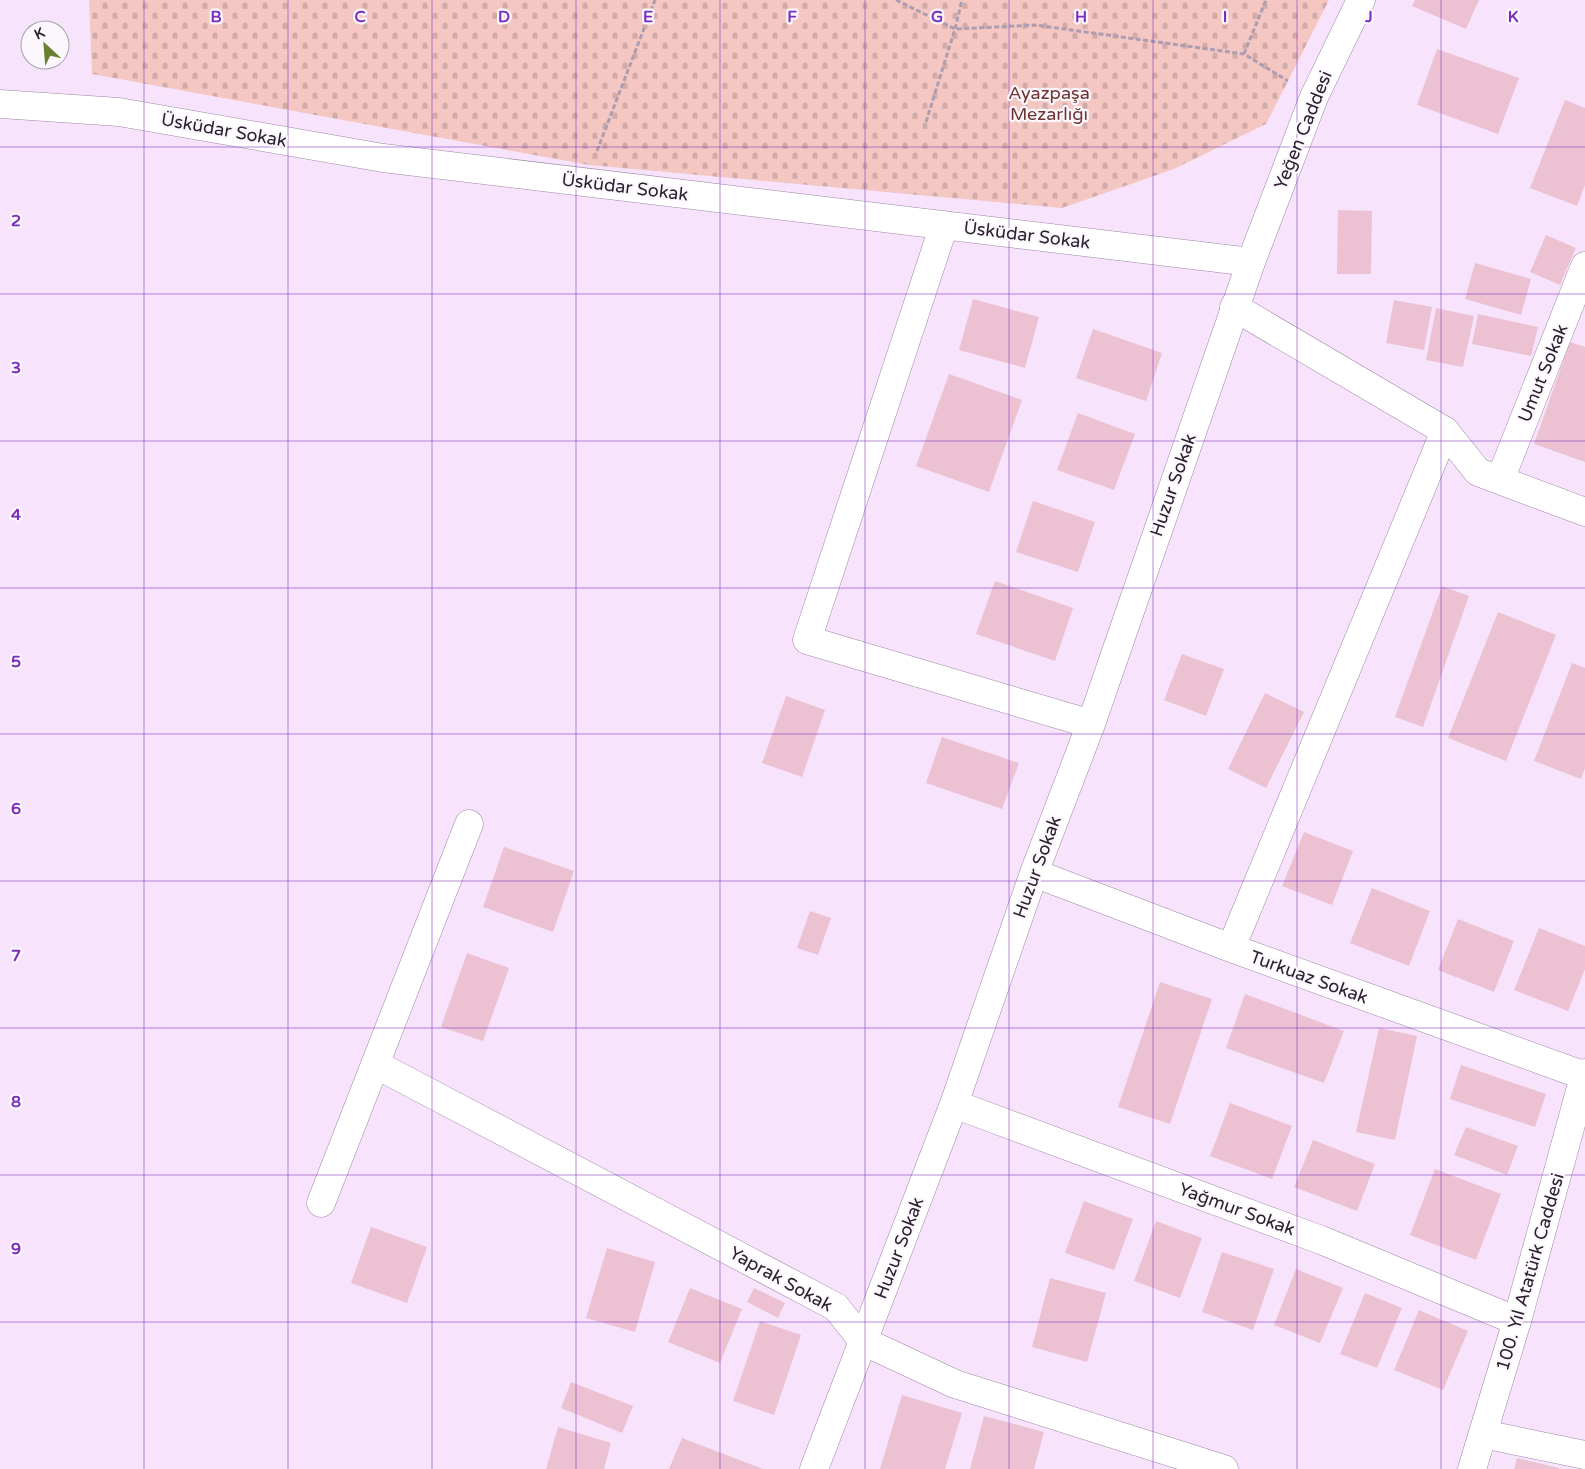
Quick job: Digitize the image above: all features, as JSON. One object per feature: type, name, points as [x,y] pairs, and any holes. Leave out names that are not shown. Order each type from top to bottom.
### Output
[{"type":"street","name":"Yeğen Caddesi","points":[[1251,262],[1314,97],[1361,0]]},
{"type":"street","name":"Üsküdar Sokak","points":[[0,104],[119,112],[383,158],[1251,262]]},
{"type":"street","points":[[944,225],[807,640],[1090,724]]},
{"type":"street","name":"Huzur Sokak","points":[[814,1469],[954,1104],[1034,873],[1090,724],[1251,262]]},
{"type":"street","name":"Umut Sokak","points":[[1500,480],[1585,266]]},
{"type":"street","points":[[1234,307],[1445,431],[1478,472],[1585,512]]},
{"type":"street","points":[[1230,948],[1445,431]]},
{"type":"street","points":[[321,1203],[469,824]]},
{"type":"street","name":"Turkuaz Sokak","points":[[1034,873],[1230,948],[1585,1075]]},
{"type":"street","name":"Yaprak Sokak","points":[[375,1064],[836,1307],[863,1341],[955,1384],[1224,1469]]},
{"type":"street","name":"100. Yıl Atatürk Caddesi","points":[[1472,1469],[1517,1320],[1585,1075]]},
{"type":"street","name":"Yağmur Sokak","points":[[954,1104],[1321,1240],[1517,1320]]},
{"type":"street","points":[[1483,1434],[1585,1455]]},
{"type":"path","points":[[585,182],[655,0]]},
{"type":"path","points":[[896,0],[955,30],[1035,25],[1244,54],[1314,97]]},
{"type":"path","points":[[926,122],[955,30],[962,0]]},
{"type":"path","points":[[1244,54],[1266,0]]},
{"type":"green space","name":"Ayazpaşa Mezarlığı","points":[[89,0],[1329,0],[1266,124],[1174,169],[1062,208],[589,165],[92,74]]},
{"type":"building","points":[[1415,0],[1479,0],[1466,29],[1412,6]]},
{"type":"building","points":[[1437,49],[1519,78],[1498,134],[1417,105]]},
{"type":"building","points":[[1565,100],[1585,108],[1585,185],[1577,206],[1530,188]]},
{"type":"building","points":[[1338,210],[1372,211],[1371,274],[1337,274]]},
{"type":"building","points":[[1546,235],[1576,248],[1560,285],[1530,272]]},
{"type":"building","points":[[1475,263],[1531,279],[1521,315],[1465,299]]},
{"type":"building","points":[[973,299],[1039,317],[1025,368],[959,350]]},
{"type":"building","points":[[1394,300],[1432,307],[1424,350],[1386,343]]},
{"type":"building","points":[[1436,308],[1474,316],[1463,367],[1426,360]]},
{"type":"building","points":[[1478,314],[1538,327],[1531,356],[1472,344]]},
{"type":"building","points":[[1093,329],[1162,353],[1146,401],[1076,378]]},
{"type":"building","points":[[1570,342],[1585,347],[1585,462],[1534,444]]},
{"type":"building","points":[[949,374],[1022,400],[989,492],[916,466]]},
{"type":"building","points":[[1078,413],[1135,434],[1114,490],[1057,470]]},
{"type":"building","points":[[1033,501],[1095,522],[1078,572],[1016,552]]},
{"type":"building","points":[[995,581],[1073,608],[1055,661],[976,634]]},
{"type":"building","points":[[1442,586],[1469,596],[1423,727],[1395,717]]},
{"type":"building","points":[[1498,612],[1556,635],[1506,761],[1448,738]]},
{"type":"building","points":[[1182,654],[1224,669],[1206,716],[1164,700]]},
{"type":"building","points":[[1572,663],[1585,668],[1585,768],[1581,779],[1534,761]]},
{"type":"building","points":[[1265,693],[1304,712],[1266,788],[1228,769]]},
{"type":"building","points":[[786,696],[825,710],[802,777],[762,763]]},
{"type":"building","points":[[942,737],[1019,763],[1002,809],[926,783]]},
{"type":"building","points":[[1304,832],[1353,851],[1332,905],[1282,886]]},
{"type":"building","points":[[504,847],[574,871],[553,932],[483,907]]},
{"type":"building","points":[[1372,888],[1430,911],[1409,966],[1350,943]]},
{"type":"building","points":[[810,911],[831,918],[818,955],[797,948]]},
{"type":"building","points":[[1458,919],[1514,941],[1494,992],[1438,970]]},
{"type":"building","points":[[1539,928],[1585,946],[1585,969],[1568,1011],[1514,990]]},
{"type":"building","points":[[467,953],[509,968],[483,1041],[441,1027]]},
{"type":"building","points":[[1160,982],[1212,999],[1170,1124],[1118,1107]]},
{"type":"building","points":[[1245,994],[1344,1031],[1324,1083],[1226,1048]]},
{"type":"building","points":[[1379,1028],[1417,1036],[1395,1140],[1356,1132]]},
{"type":"building","points":[[1461,1065],[1546,1094],[1535,1127],[1450,1099]]},
{"type":"building","points":[[1230,1103],[1292,1126],[1272,1179],[1210,1156]]},
{"type":"building","points":[[1466,1127],[1518,1146],[1507,1175],[1454,1155]]},
{"type":"building","points":[[1313,1140],[1375,1164],[1357,1211],[1294,1187]]},
{"type":"building","points":[[1435,1169],[1501,1194],[1476,1260],[1410,1235]]},
{"type":"building","points":[[1084,1201],[1133,1219],[1114,1270],[1065,1253]]},
{"type":"building","points":[[1156,1221],[1202,1238],[1180,1298],[1134,1281]]},
{"type":"building","points":[[371,1227],[427,1247],[407,1303],[351,1283]]},
{"type":"building","points":[[607,1248],[655,1262],[635,1332],[586,1318]]},
{"type":"building","points":[[1222,1252],[1274,1269],[1253,1330],[1202,1312]]},
{"type":"building","points":[[1296,1269],[1343,1288],[1320,1343],[1274,1325]]},
{"type":"building","points":[[1050,1278],[1106,1293],[1087,1362],[1032,1347]]},
{"type":"building","points":[[690,1288],[742,1309],[720,1363],[668,1342]]},
{"type":"building","points":[[754,1288],[785,1303],[778,1318],[747,1302]]},
{"type":"building","points":[[1365,1293],[1402,1308],[1377,1368],[1340,1354]]},
{"type":"building","points":[[1419,1310],[1468,1331],[1443,1390],[1394,1370]]},
{"type":"building","points":[[760,1321],[801,1335],[774,1415],[733,1401]]},
{"type":"building","points":[[571,1382],[633,1406],[622,1433],[561,1408]]},
{"type":"building","points":[[902,1395],[962,1413],[945,1469],[880,1469]]},
{"type":"building","points":[[984,1416],[1044,1432],[1034,1469],[970,1469]]},
{"type":"building","points":[[558,1427],[611,1443],[604,1469],[546,1469]]},
{"type":"building","points":[[682,1438],[763,1469],[669,1469]]},
{"type":"building","points":[[1517,1458],[1559,1468],[1559,1469],[1514,1469]]}]
